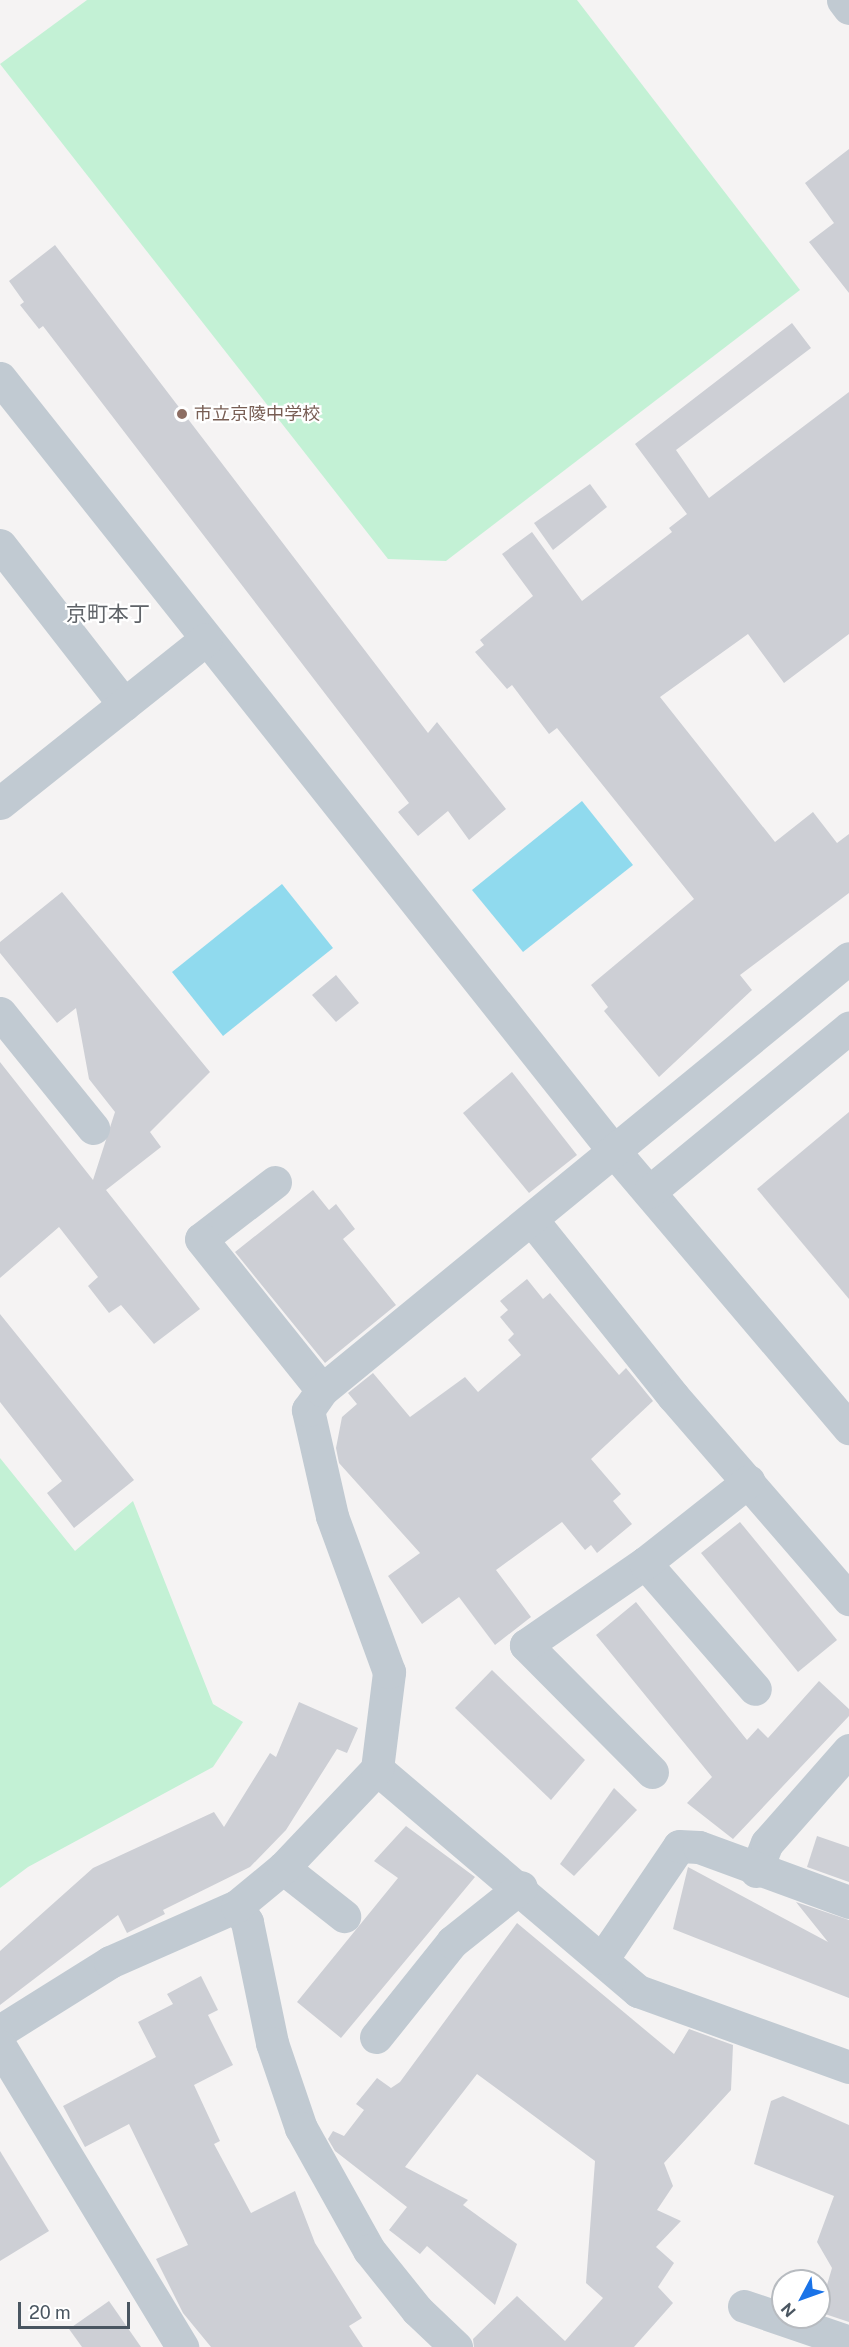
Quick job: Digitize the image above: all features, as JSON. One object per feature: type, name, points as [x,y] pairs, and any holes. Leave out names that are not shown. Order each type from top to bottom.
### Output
[{"type":"street","points":[[843,0],[849,8]]},
{"type":"street","points":[[0,378],[614,1150],[849,1428]]},
{"type":"street","points":[[0,545],[124,704]]},
{"type":"street","points":[[0,803],[206,639]]},
{"type":"street","points":[[0,2031],[110,1962],[237,1906],[283,1868],[377,1769],[389,1672],[332,1516],[308,1410],[322,1390],[849,958]]},
{"type":"street","points":[[0,1013],[93,1128]]},
{"type":"street","points":[[649,1192],[849,1028]]},
{"type":"street","points":[[275,1182],[201,1239],[322,1390]]},
{"type":"street","points":[[532,1220],[849,1599]]},
{"type":"street","points":[[652,1772],[526,1645],[645,1563],[749,1481]]},
{"type":"street","points":[[645,1563],[755,1689]]},
{"type":"street","points":[[756,1871],[767,1843],[849,1750]]},
{"type":"street","points":[[377,1769],[521,1887],[638,1991],[849,2067]]},
{"type":"street","points":[[603,1958],[679,1846],[699,1847],[756,1871],[849,1902]]},
{"type":"street","points":[[283,1868],[344,1916]]},
{"type":"street","points":[[376,2037],[452,1942],[521,1887]]},
{"type":"street","points":[[237,1906],[247,1922],[272,2043],[301,2128],[369,2250],[417,2310],[456,2347]]},
{"type":"street","points":[[0,2046],[182,2347]]},
{"type":"street","points":[[744,2306],[849,2342]]},
{"type":"green space","points":[[87,0],[577,0],[800,290],[446,561],[388,559],[0,64]]},
{"type":"green space","points":[[0,1458],[75,1551],[133,1501],[213,1704],[243,1722],[213,1767],[28,1867],[0,1888]]},
{"type":"water","points":[[582,801],[633,865],[523,952],[472,890]]},
{"type":"water","points":[[282,884],[333,948],[223,1036],[172,972]]},
{"type":"building","points":[[849,149],[849,293],[809,242],[834,223],[805,183]]},
{"type":"building","points":[[55,245],[428,733],[437,722],[506,809],[469,840],[448,811],[418,836],[398,812],[409,803],[43,326],[39,329],[20,305],[24,302],[9,281]]},
{"type":"building","points":[[792,323],[811,348],[676,450],[709,498],[849,392],[849,634],[784,683],[748,634],[660,697],[775,842],[813,812],[837,843],[849,834],[849,893],[740,975],[752,990],[659,1077],[604,1011],[608,1007],[591,985],[694,899],[557,728],[549,734],[512,685],[507,689],[475,652],[484,645],[480,640],[533,596],[502,554],[532,532],[582,601],[672,532],[669,528],[687,514],[635,444]]},
{"type":"building","points":[[590,484],[607,507],[553,550],[534,523]]},
{"type":"building","points":[[62,892],[210,1072],[150,1132],[161,1147],[106,1190],[200,1309],[154,1344],[121,1305],[109,1313],[88,1286],[98,1277],[59,1227],[0,1278],[0,1062],[93,1180],[115,1112],[89,1079],[76,1008],[57,1023],[0,953],[0,942]]},
{"type":"building","points":[[336,975],[359,1003],[336,1022],[312,995]]},
{"type":"building","points":[[512,1072],[577,1155],[529,1193],[463,1113]]},
{"type":"building","points":[[849,1112],[849,1299],[757,1189]]},
{"type":"building","points":[[313,1190],[329,1210],[336,1204],[355,1229],[343,1239],[396,1305],[325,1363],[235,1252]]},
{"type":"building","points":[[527,1279],[543,1299],[550,1293],[619,1375],[626,1368],[653,1401],[591,1459],[621,1494],[613,1501],[632,1524],[597,1553],[591,1545],[585,1550],[562,1522],[496,1570],[531,1617],[495,1645],[459,1597],[422,1624],[388,1576],[420,1553],[339,1463],[336,1448],[342,1417],[357,1404],[348,1393],[373,1373],[410,1417],[465,1377],[478,1392],[521,1355],[508,1340],[514,1334],[500,1317],[508,1310],[500,1301]]},
{"type":"building","points":[[0,1314],[134,1480],[74,1528],[47,1493],[62,1481],[0,1402]]},
{"type":"building","points":[[740,1522],[837,1640],[798,1672],[701,1553]]},
{"type":"building","points":[[636,1602],[747,1740],[758,1728],[768,1738],[819,1681],[849,1709],[849,1716],[733,1839],[687,1803],[712,1777],[596,1635]]},
{"type":"building","points":[[492,1670],[585,1760],[551,1800],[455,1708]]},
{"type":"building","points":[[299,1702],[358,1728],[347,1753],[337,1749],[286,1830],[250,1867],[163,1910],[165,1914],[127,1933],[118,1915],[0,2005],[0,1951],[93,1868],[214,1812],[224,1827],[270,1753],[276,1757]]},
{"type":"building","points":[[614,1788],[637,1810],[574,1876],[560,1864]]},
{"type":"building","points":[[406,1826],[475,1877],[341,2038],[297,2002],[398,1878],[374,1861]]},
{"type":"building","points":[[817,1836],[849,1847],[849,1882],[807,1867]]},
{"type":"building","points":[[688,1867],[828,1942],[796,1902],[849,1920],[849,1998],[673,1929]]},
{"type":"building","points":[[517,1923],[674,2054],[689,2029],[733,2045],[731,2090],[664,2163],[673,2186],[657,2210],[681,2221],[656,2247],[674,2263],[658,2287],[673,2303],[634,2347],[474,2347],[473,2339],[517,2296],[565,2341],[603,2298],[586,2283],[595,2161],[477,2074],[405,2167],[468,2200],[463,2205],[517,2244],[495,2305],[427,2246],[420,2254],[389,2230],[407,2207],[335,2151],[328,2139],[333,2131],[344,2136],[364,2110],[356,2104],[377,2078],[391,2088],[400,2082]]},
{"type":"building","points":[[201,1976],[218,2010],[208,2015],[233,2065],[194,2085],[220,2141],[214,2144],[251,2213],[295,2191],[315,2243],[362,2318],[349,2326],[363,2347],[211,2347],[183,2313],[156,2259],[188,2245],[129,2124],[85,2147],[63,2106],[156,2057],[138,2022],[173,2004],[167,1994]]},
{"type":"building","points":[[783,2096],[849,2125],[849,2322],[831,2316],[832,2268],[817,2242],[834,2196],[754,2164],[771,2101]]},
{"type":"building","points":[[0,2151],[49,2231],[0,2261]]},
{"type":"building","points":[[109,2301],[141,2347],[82,2347],[69,2329]]},
{"type":"place","name":"市立京陵中学校","points":[[182,414]]},
{"type":"district","name":"京町本丁","points":[[108,614]]}]
